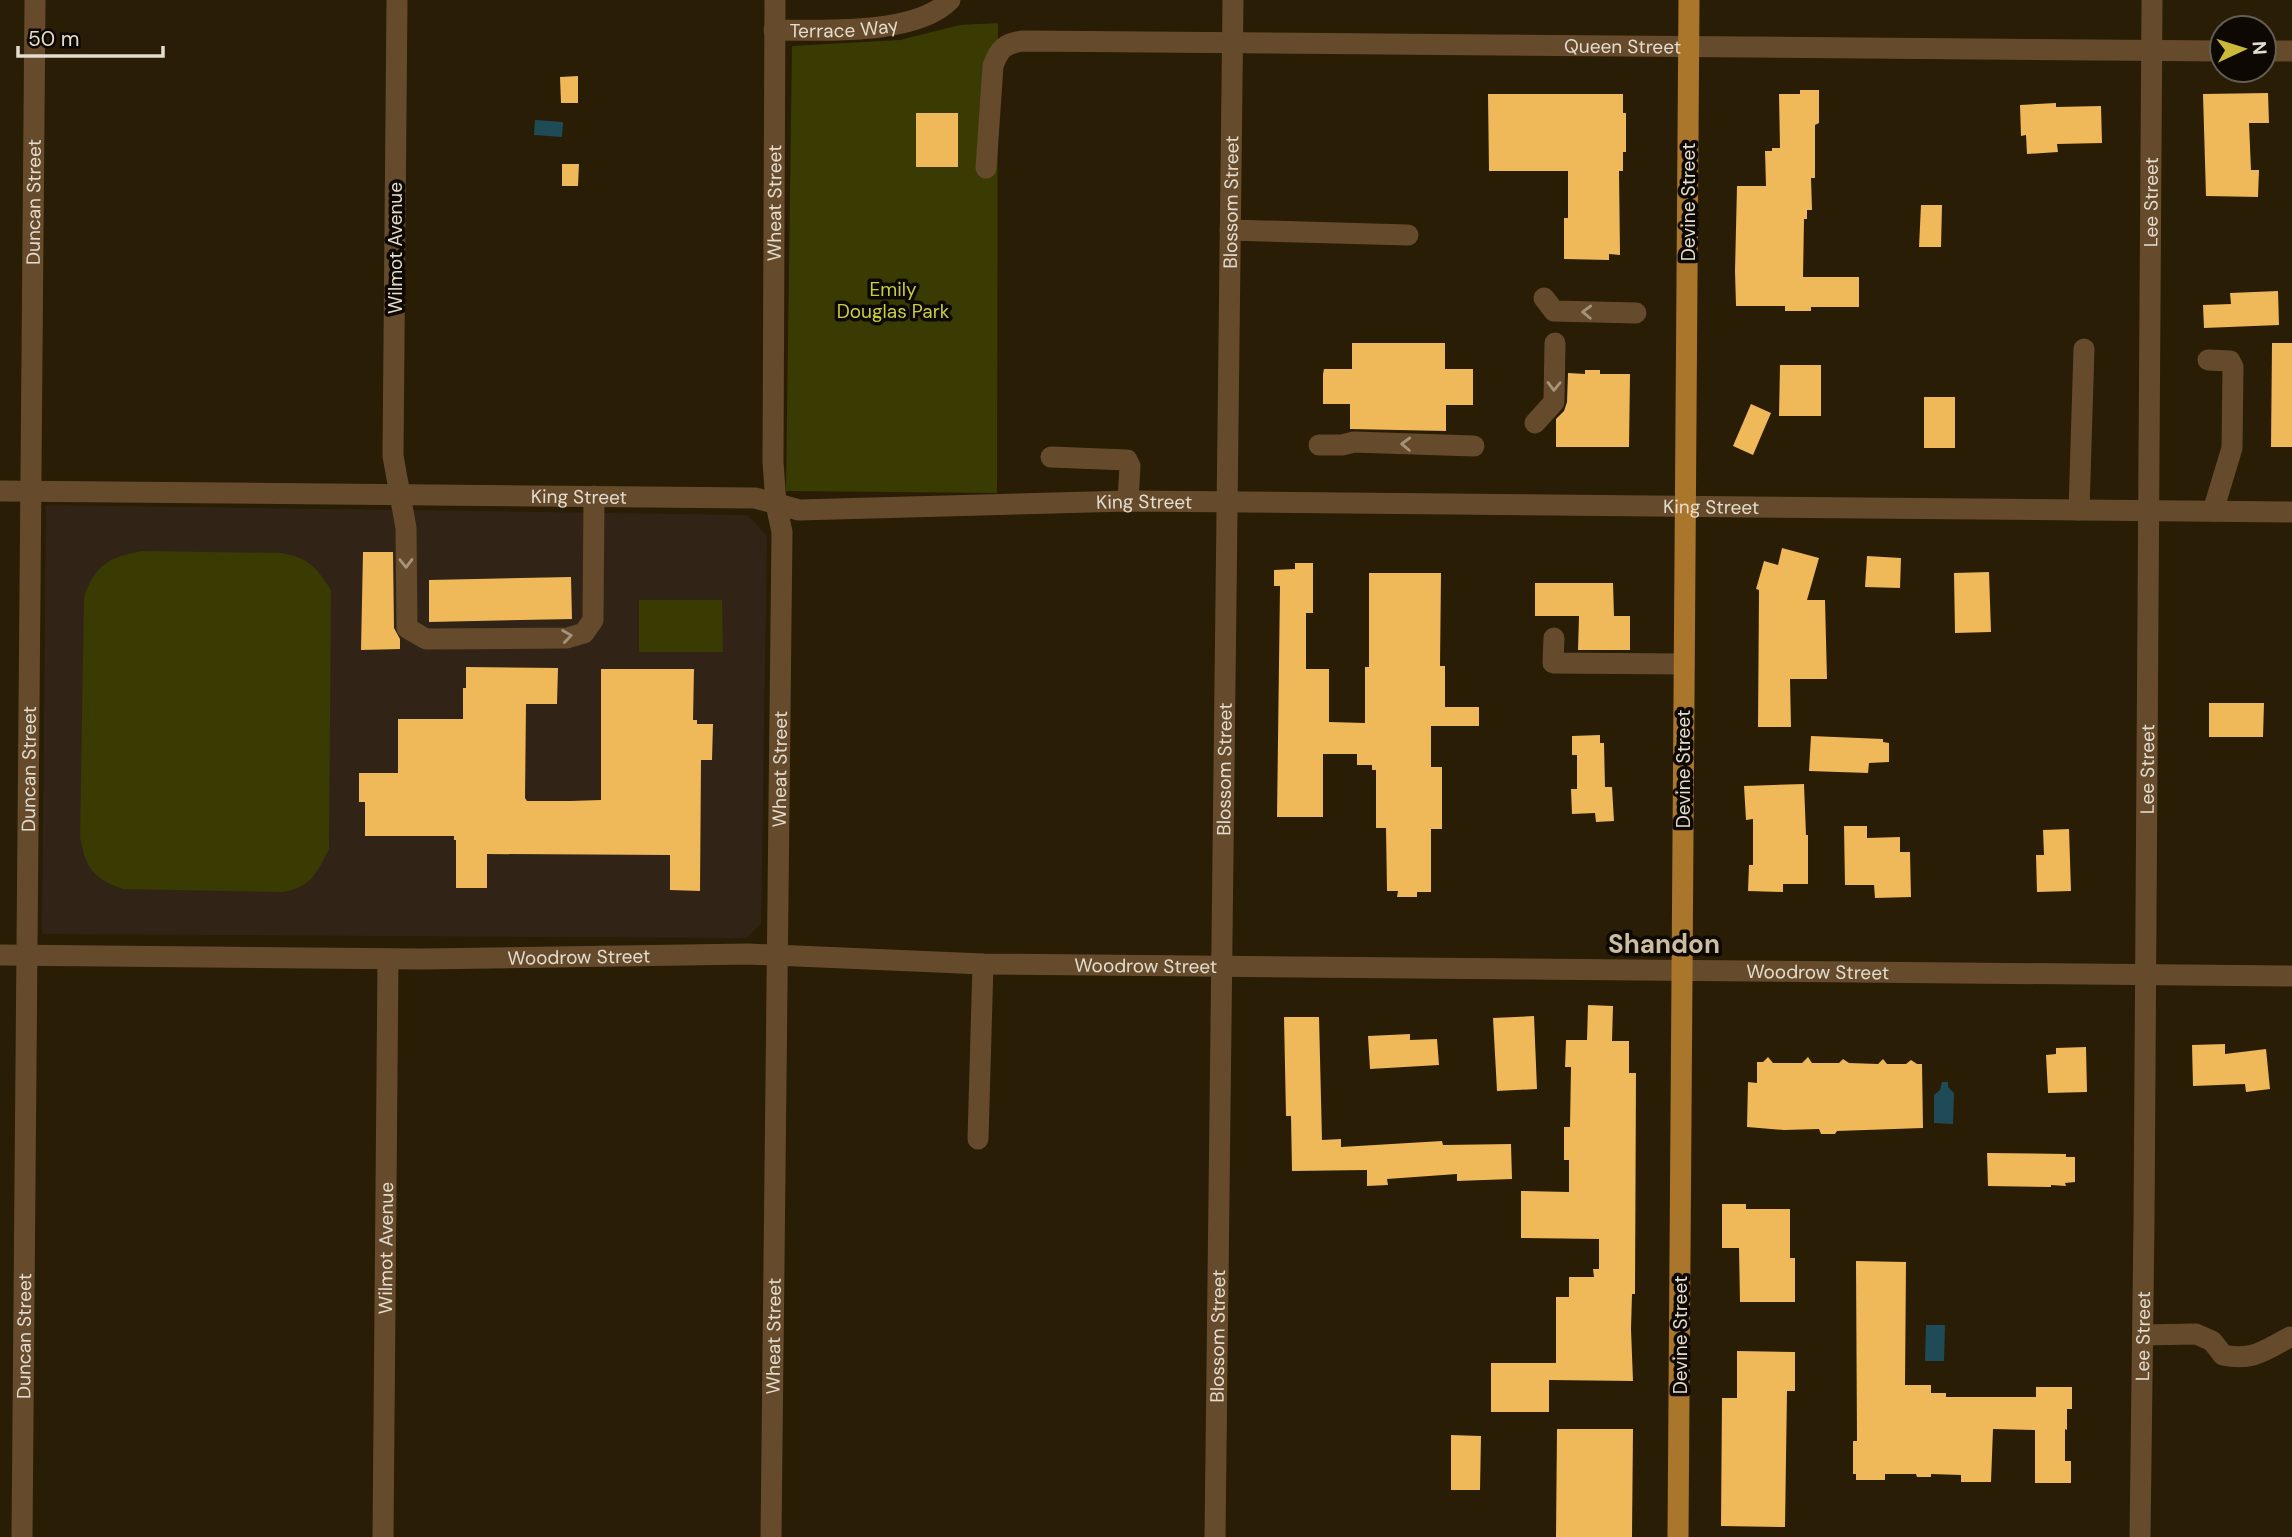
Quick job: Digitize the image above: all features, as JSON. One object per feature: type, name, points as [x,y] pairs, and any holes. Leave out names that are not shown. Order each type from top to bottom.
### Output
[{"type":"main road","name":"Devine Street","points":[[1678,1537],[1689,0]]},
{"type":"street","name":"Duncan Street","points":[[22,1537],[35,0]]},
{"type":"street","name":"Wilmot Avenue","points":[[397,0],[393,456],[406,528],[407,628],[426,639],[568,638],[584,633],[593,620],[594,496]]},
{"type":"street","name":"Wheat Street","points":[[771,1537],[782,532],[776,504],[773,462],[775,0]]},
{"type":"street","name":"Terrace Way","points":[[774,30],[857,31],[915,19],[944,6],[950,0]]},
{"type":"street","name":"Blossom Street","points":[[1215,1537],[1233,0]]},
{"type":"street","name":"Lee Street","points":[[2140,1537],[2152,0]]},
{"type":"street","name":"Queen Street","points":[[986,169],[993,66],[999,50],[1023,41],[2208,51]]},
{"type":"street","points":[[1230,230],[1408,235]]},
{"type":"street","points":[[1544,298],[1554,311],[1636,313]]},
{"type":"street","points":[[1535,422],[1554,402],[1555,343]]},
{"type":"street","points":[[2079,510],[2084,349]]},
{"type":"street","points":[[2208,360],[2230,361],[2233,367],[2232,448],[2213,511]]},
{"type":"street","points":[[1319,445],[1354,442],[1474,446]]},
{"type":"street","points":[[1051,457],[1127,460],[1130,466],[1128,502]]},
{"type":"street","name":"King Street","points":[[0,491],[755,498],[799,510],[1227,502],[2292,512]]},
{"type":"street","points":[[1554,638],[1553,663],[1684,664]]},
{"type":"street","name":"Woodrow Street","points":[[0,955],[388,959],[776,955],[983,964],[2292,976]]},
{"type":"street","name":"Wilmot Avenue","points":[[383,1537],[388,959]]},
{"type":"street","points":[[978,1139],[983,964]]},
{"type":"street","points":[[2143,1335],[2196,1334],[2212,1341],[2223,1355],[2242,1358],[2260,1353],[2290,1337]]},
{"type":"shaded area","points":[[46,505],[748,515],[767,536],[761,924],[746,938],[42,934]]},
{"type":"green space","name":"Emily Douglas Park","points":[[998,23],[997,493],[786,491],[792,46],[900,40],[960,25]]},
{"type":"green space","points":[[142,551],[282,553],[311,565],[331,590],[329,849],[317,872],[300,887],[283,892],[123,889],[97,876],[88,864],[80,837],[84,597],[93,577],[105,564],[121,556]]},
{"type":"green space","points":[[639,600],[722,600],[723,652],[639,652]]},
{"type":"water","points":[[535,120],[563,122],[562,137],[534,135]]},
{"type":"water","points":[[1942,1082],[1948,1082],[1948,1087],[1954,1093],[1953,1124],[1934,1123],[1934,1095],[1940,1090]]},
{"type":"water","points":[[1926,1325],[1945,1325],[1944,1361],[1925,1361]]},
{"type":"building","points":[[578,76],[578,103],[561,103],[560,77]]},
{"type":"building","points":[[1800,90],[1819,90],[1819,123],[1815,125],[1815,178],[1811,178],[1812,210],[1807,210],[1807,219],[1804,219],[1803,277],[1859,277],[1859,307],[1811,307],[1811,311],[1785,311],[1785,306],[1736,306],[1737,186],[1766,186],[1765,151],[1780,148],[1779,94],[1800,94]]},
{"type":"building","points":[[2268,93],[2269,123],[2249,123],[2251,170],[2259,170],[2258,197],[2206,196],[2203,94]]},
{"type":"building","points":[[1488,94],[1623,94],[1626,152],[1623,152],[1623,171],[1619,171],[1620,255],[1609,254],[1609,260],[1564,259],[1564,218],[1568,218],[1568,171],[1489,171]]},
{"type":"building","points":[[2056,103],[2056,107],[2101,106],[2102,143],[2057,144],[2058,152],[2027,154],[2026,135],[2021,136],[2020,105]]},
{"type":"building","points":[[916,113],[958,113],[958,167],[916,167]]},
{"type":"building","points":[[562,164],[579,164],[578,186],[562,186]]},
{"type":"building","points":[[1921,205],[1942,205],[1941,247],[1919,247]]},
{"type":"building","points":[[2278,291],[2279,325],[2204,328],[2203,305],[2231,304],[2230,293]]},
{"type":"building","points":[[1352,343],[1445,343],[1445,369],[1473,369],[1473,405],[1446,405],[1446,431],[1350,429],[1350,404],[1323,404],[1323,374],[1324,369],[1352,369]]},
{"type":"building","points":[[2272,343],[2292,343],[2292,447],[2271,447]]},
{"type":"building","points":[[1780,365],[1821,365],[1821,416],[1779,416]]},
{"type":"building","points":[[1585,370],[1600,370],[1600,374],[1630,374],[1629,447],[1556,447],[1556,419],[1564,411],[1567,402],[1568,373],[1585,374]]},
{"type":"building","points":[[1924,397],[1955,397],[1955,448],[1924,448]]},
{"type":"building","points":[[1751,404],[1771,413],[1753,455],[1733,446]]},
{"type":"building","points":[[1782,548],[1819,558],[1807,600],[1825,600],[1827,679],[1790,679],[1791,727],[1758,727],[1759,590],[1756,589],[1764,561],[1778,565]]},
{"type":"building","points":[[363,552],[393,552],[394,628],[400,639],[400,649],[361,650]]},
{"type":"building","points":[[1867,556],[1901,558],[1900,588],[1865,587]]},
{"type":"building","points":[[1295,563],[1313,563],[1313,613],[1306,613],[1306,669],[1329,669],[1329,722],[1365,723],[1365,667],[1369,667],[1369,573],[1441,573],[1440,666],[1445,666],[1445,707],[1479,707],[1479,726],[1431,726],[1431,767],[1442,767],[1442,829],[1431,829],[1431,892],[1417,892],[1417,897],[1397,897],[1398,891],[1387,891],[1386,828],[1376,828],[1376,770],[1372,770],[1372,765],[1357,765],[1357,754],[1323,754],[1323,817],[1277,817],[1280,586],[1274,586],[1274,570],[1295,569]]},
{"type":"building","points":[[1989,572],[1991,632],[1955,633],[1954,573]]},
{"type":"building","points":[[571,577],[572,619],[429,622],[429,580]]},
{"type":"building","points":[[1535,583],[1613,583],[1614,616],[1630,616],[1630,650],[1578,650],[1579,616],[1535,616]]},
{"type":"building","points":[[466,667],[558,668],[557,704],[526,704],[527,801],[601,800],[601,669],[694,669],[693,720],[697,720],[697,724],[713,724],[712,760],[701,760],[700,891],[670,890],[670,855],[487,854],[487,888],[456,888],[454,836],[365,836],[365,802],[359,802],[359,773],[398,773],[398,719],[463,719]]},
{"type":"building","points":[[2209,703],[2264,703],[2263,737],[2209,737]]},
{"type":"building","points":[[1600,735],[1600,743],[1604,743],[1605,787],[1612,787],[1614,821],[1596,822],[1595,813],[1572,814],[1571,789],[1577,789],[1577,755],[1572,755],[1572,736]]},
{"type":"building","points":[[1811,736],[1883,739],[1883,742],[1889,743],[1889,762],[1869,763],[1868,773],[1809,771]]},
{"type":"building","points":[[1804,784],[1808,884],[1783,884],[1783,892],[1748,891],[1749,865],[1753,865],[1753,819],[1746,820],[1744,786]]},
{"type":"building","points":[[1844,826],[1867,826],[1867,838],[1900,837],[1900,852],[1910,852],[1911,897],[1875,898],[1874,885],[1845,885]]},
{"type":"building","points":[[2069,829],[2071,891],[2037,892],[2036,855],[2044,855],[2043,830]]},
{"type":"building","points":[[1588,1005],[1613,1006],[1612,1041],[1629,1041],[1629,1073],[1636,1073],[1635,1294],[1632,1294],[1631,1329],[1633,1381],[1549,1380],[1549,1412],[1491,1412],[1491,1363],[1556,1363],[1556,1297],[1569,1297],[1569,1277],[1594,1277],[1593,1269],[1599,1269],[1599,1239],[1521,1238],[1521,1191],[1569,1192],[1569,1160],[1564,1160],[1564,1127],[1570,1127],[1571,1067],[1565,1067],[1566,1040],[1587,1040]]},
{"type":"building","points":[[1534,1016],[1537,1089],[1497,1091],[1493,1018]]},
{"type":"building","points":[[1284,1017],[1319,1017],[1322,1140],[1341,1139],[1341,1147],[1442,1141],[1443,1145],[1511,1144],[1512,1179],[1457,1181],[1457,1174],[1387,1179],[1388,1185],[1367,1186],[1367,1170],[1292,1171],[1291,1116],[1286,1116]]},
{"type":"building","points":[[1410,1034],[1410,1040],[1437,1039],[1439,1065],[1370,1069],[1368,1036]]},
{"type":"building","points":[[2225,1044],[2225,1054],[2266,1049],[2270,1089],[2246,1092],[2245,1084],[2193,1086],[2192,1045]]},
{"type":"building","points":[[2086,1047],[2087,1092],[2048,1093],[2046,1055],[2056,1054],[2056,1048]]},
{"type":"building","points":[[1768,1057],[1773,1063],[1802,1063],[1808,1057],[1812,1063],[1839,1063],[1843,1059],[1849,1063],[1878,1064],[1883,1059],[1887,1064],[1906,1064],[1911,1060],[1922,1064],[1923,1128],[1821,1134],[1819,1129],[1747,1127],[1748,1082],[1757,1083],[1757,1062],[1763,1062]]},
{"type":"building","points":[[1987,1153],[2066,1154],[2066,1157],[2075,1157],[2075,1182],[2051,1187],[1988,1186]]},
{"type":"building","points":[[1722,1204],[1746,1204],[1746,1209],[1790,1209],[1790,1258],[1795,1258],[1795,1302],[1740,1302],[1739,1248],[1722,1248]]},
{"type":"building","points":[[1856,1261],[1906,1262],[1905,1385],[1931,1385],[1931,1393],[1946,1393],[1946,1397],[2036,1397],[2036,1387],[2072,1387],[2072,1409],[2067,1409],[2067,1430],[2065,1429],[2065,1461],[2071,1461],[2071,1483],[2035,1483],[2035,1430],[1993,1429],[1991,1482],[1961,1482],[1961,1475],[1931,1474],[1931,1477],[1917,1477],[1916,1474],[1885,1474],[1885,1480],[1856,1480],[1856,1474],[1853,1474],[1853,1441],[1857,1441]]},
{"type":"building","points":[[1737,1351],[1795,1352],[1795,1391],[1787,1391],[1785,1527],[1721,1526],[1722,1398],[1737,1398]]},
{"type":"building","points":[[1557,1429],[1633,1429],[1632,1537],[1556,1537]]},
{"type":"building","points":[[1451,1435],[1481,1436],[1480,1490],[1451,1490]]},
{"type":"district","name":"Shandon","points":[[1664,944]]}]
